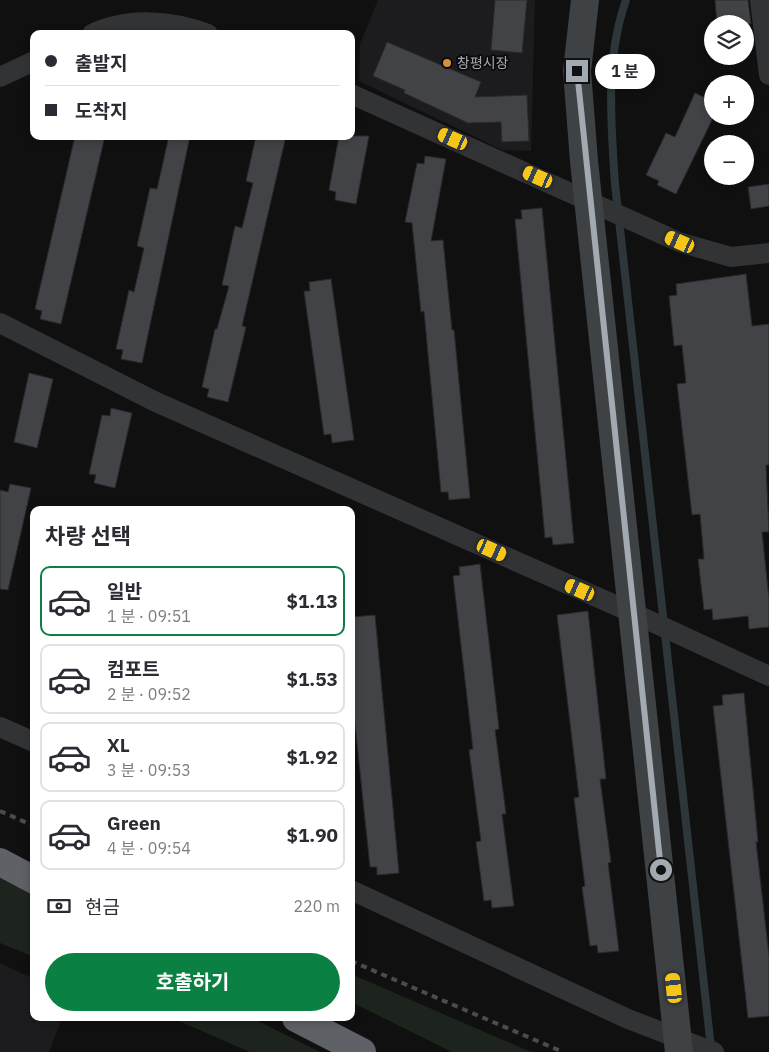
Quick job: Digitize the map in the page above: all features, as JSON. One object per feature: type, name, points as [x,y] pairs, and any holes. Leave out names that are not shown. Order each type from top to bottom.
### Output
[{"type":"highway","points":[[0,862],[30,878]]},
{"type":"highway","points":[[302,1021],[362,1052]]},
{"type":"street","points":[[585,0],[577,71],[589,200],[633,613],[694,1047]]},
{"type":"street","points":[[760,0],[769,75]]},
{"type":"street","points":[[99,30],[136,23],[163,23],[192,30]]},
{"type":"street","points":[[0,77],[30,63]]},
{"type":"street","points":[[355,96],[680,242],[731,257],[769,253]]},
{"type":"street","points":[[0,323],[156,402],[633,613],[769,676]]},
{"type":"street","points":[[0,727],[30,740]]},
{"type":"street","points":[[355,892],[628,1019],[694,1047]]},
{"type":"shaded area","name":"창평시장","points":[[378,0],[535,0],[531,151],[502,150],[359,81],[360,44]]},
{"type":"shaded area","points":[[0,878],[30,893],[30,955],[0,943]]},
{"type":"shaded area","points":[[0,963],[30,977],[30,1021],[61,1021],[49,1052],[0,1052]]},
{"type":"shaded area","points":[[355,976],[531,1052],[452,1052],[355,1004]]},
{"type":"shaded area","points":[[179,1021],[258,1021],[320,1052],[250,1052]]},
{"type":"building","points":[[495,0],[527,0],[522,53],[491,50]]},
{"type":"building","points":[[715,0],[748,0],[750,15],[716,15]]},
{"type":"building","points":[[387,42],[481,82],[475,97],[527,95],[529,141],[502,142],[501,122],[468,123],[404,93],[405,90],[373,76]]},
{"type":"building","points":[[695,93],[704,97],[704,125],[710,125],[676,194],[657,185],[659,181],[646,175],[666,133],[675,137]]},
{"type":"building","points":[[355,136],[369,136],[356,204],[335,200],[336,192],[329,190],[338,140],[355,140]]},
{"type":"building","points":[[74,140],[104,140],[61,324],[40,319],[42,311],[35,309]]},
{"type":"building","points":[[168,140],[189,140],[142,363],[121,359],[123,350],[116,349],[129,290],[134,292],[144,248],[137,246],[150,188],[157,189]]},
{"type":"building","points":[[255,140],[285,140],[242,326],[246,327],[228,402],[207,397],[209,389],[202,387],[215,329],[217,329],[229,286],[222,285],[235,226],[242,228],[253,183],[246,181]]},
{"type":"building","points":[[425,156],[446,159],[431,241],[443,240],[452,330],[454,330],[470,498],[449,500],[448,492],[441,492],[424,311],[421,312],[412,223],[405,222],[417,163],[424,164]]},
{"type":"building","points":[[769,184],[769,206],[751,209],[748,187]]},
{"type":"building","points":[[542,208],[574,543],[553,545],[552,537],[545,538],[515,219],[522,219],[521,210]]},
{"type":"building","points":[[746,274],[752,326],[769,324],[769,465],[766,465],[769,532],[762,532],[769,599],[769,627],[749,629],[748,616],[713,620],[712,609],[704,610],[698,559],[704,559],[700,514],[692,515],[677,384],[686,383],[682,345],[674,346],[669,296],[677,295],[676,284]]},
{"type":"building","points":[[331,279],[354,440],[332,443],[331,434],[324,435],[304,291],[310,291],[309,282]]},
{"type":"building","points":[[29,373],[53,379],[37,448],[14,442]]},
{"type":"building","points":[[111,408],[132,413],[115,488],[94,483],[96,475],[89,474],[102,415],[110,416]]},
{"type":"building","points":[[10,484],[31,488],[8,590],[0,589],[0,490],[8,492]]},
{"type":"building","points":[[480,564],[499,729],[495,730],[506,814],[502,814],[514,906],[492,908],[491,900],[484,901],[476,842],[481,841],[469,750],[473,749],[453,576],[460,575],[459,567]]},
{"type":"building","points":[[588,611],[606,779],[600,779],[611,862],[608,863],[619,951],[598,953],[597,945],[590,946],[582,887],[585,886],[574,798],[579,797],[557,615]]},
{"type":"building","points":[[375,615],[399,873],[377,875],[377,867],[370,867],[355,724],[355,617]]},
{"type":"building","points":[[744,693],[758,842],[756,842],[769,956],[769,1016],[748,1018],[713,706],[723,705],[722,695]]},
{"type":"waterway","points":[[626,0],[619,23],[612,68],[611,114],[615,184],[711,1048]]},
{"type":"railway","points":[[0,811],[30,824]]},
{"type":"railway","points":[[355,963],[563,1052]]},
{"type":"place","name":"창평시장","points":[[447,63]]},
{"type":"route","points":[[577,71],[584,162],[661,870]]}]
